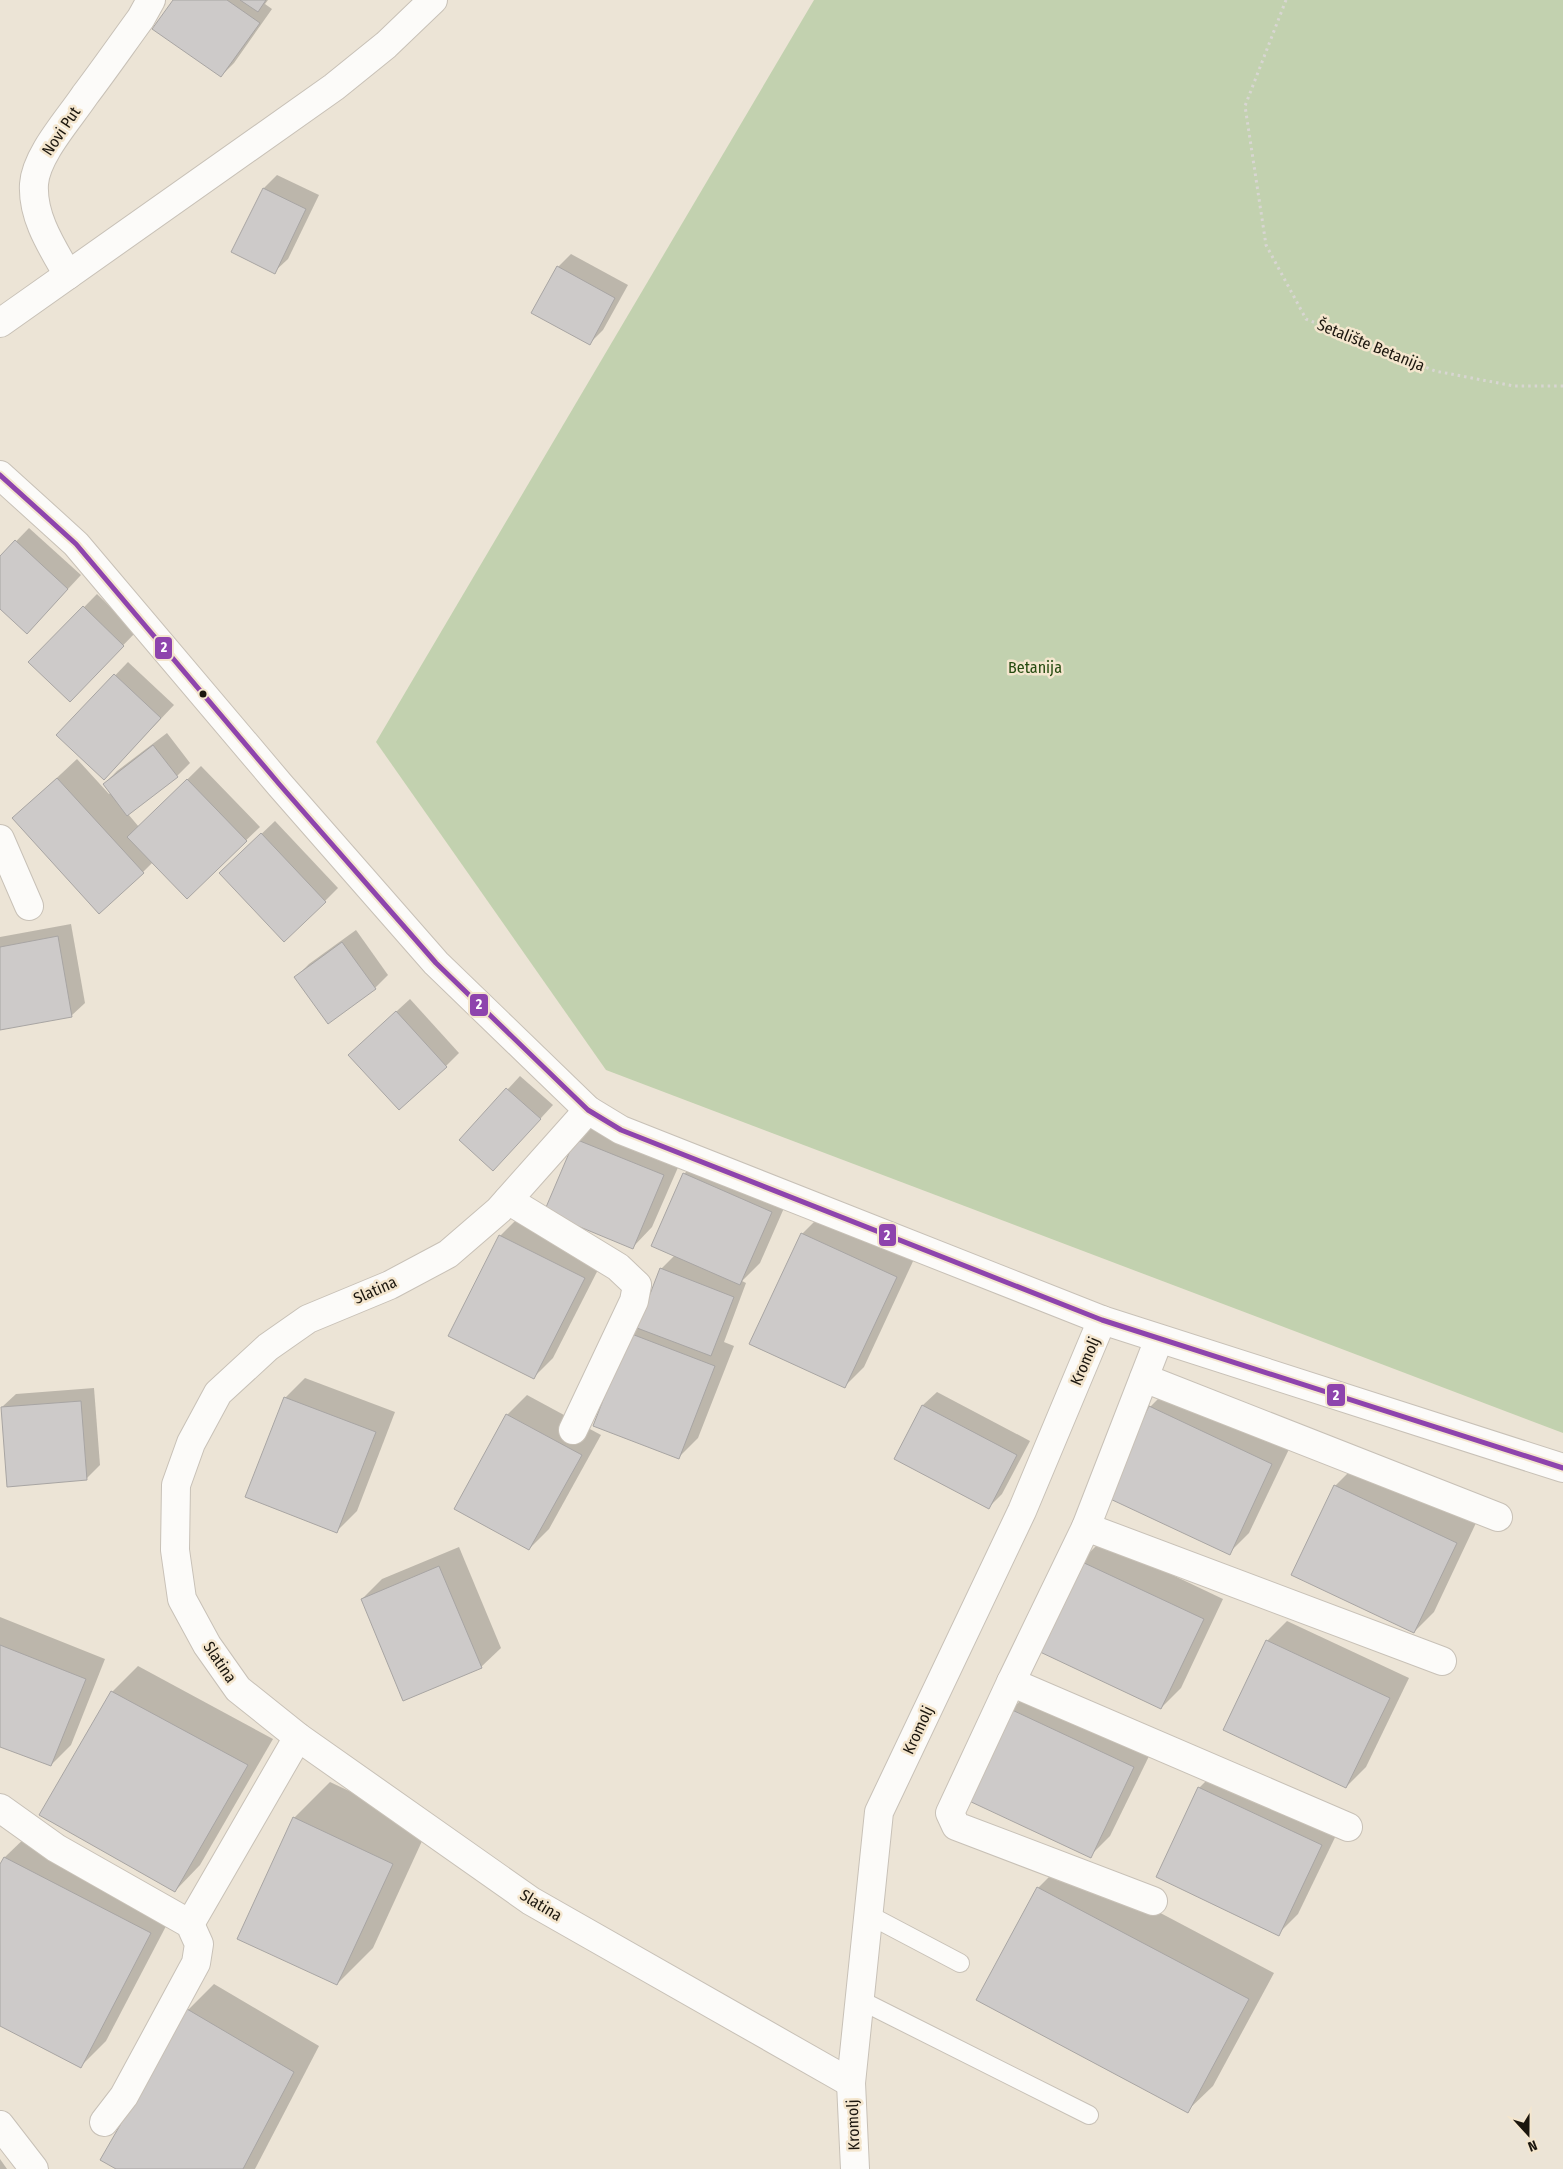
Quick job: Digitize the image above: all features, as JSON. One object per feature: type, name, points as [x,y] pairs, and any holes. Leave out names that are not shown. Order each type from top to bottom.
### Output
[{"type":"street","name":"Novi Put","points":[[68,275],[47,238],[38,214],[34,183],[40,162],[141,18],[151,0]]},
{"type":"street","points":[[0,323],[334,87],[386,44],[433,0]]},
{"type":"street","points":[[0,475],[76,544],[280,785],[436,963],[588,1110],[621,1130],[1102,1320],[1563,1468]]},
{"type":"street","points":[[0,839],[29,906]]},
{"type":"street","name":"Slatina","points":[[588,1110],[508,1200],[448,1254],[390,1285],[308,1319],[268,1347],[218,1393],[191,1443],[176,1485],[175,1550],[182,1600],[207,1645],[238,1689],[298,1737],[531,1901],[851,2083]]},
{"type":"street","points":[[508,1200],[618,1268],[637,1285],[634,1301],[573,1430]]},
{"type":"street","name":"Kromolj","points":[[855,2169],[851,2083],[880,1812],[1022,1512],[1102,1320]]},
{"type":"street","points":[[1153,1901],[956,1826],[950,1814],[1086,1526],[1159,1339]]},
{"type":"street","points":[[1144,1378],[1498,1517]]},
{"type":"street","points":[[1086,1526],[1442,1661]]},
{"type":"street","points":[[1011,1682],[1348,1828]]},
{"type":"street","points":[[190,1924],[298,1737]]},
{"type":"street","points":[[0,1808],[56,1848],[190,1924],[199,1944],[196,1963],[124,2096],[104,2122]]},
{"type":"street","points":[[0,2125],[34,2169]]},
{"type":"lane","points":[[869,1915],[960,1963]]},
{"type":"lane","points":[[860,2000],[1089,2115]]},
{"type":"path","name":"Šetalište Betanija","points":[[1286,0],[1245,106],[1266,245],[1306,319],[1435,371],[1514,386],[1563,386]]},
{"type":"green space","name":"Betanija","points":[[814,0],[1563,0],[1563,1433],[606,1070],[376,742]]},
{"type":"building","points":[[173,0],[227,0],[260,23],[221,77],[152,29]]},
{"type":"building","points":[[240,0],[266,0],[258,12]]},
{"type":"building","points":[[263,188],[306,209],[275,274],[231,252]]},
{"type":"building","points":[[557,266],[615,298],[590,345],[531,313]]},
{"type":"building","points":[[15,540],[68,589],[27,634],[0,609],[0,556]]},
{"type":"building","points":[[83,606],[124,646],[70,702],[28,662]]},
{"type":"building","points":[[114,674],[161,718],[104,780],[56,735]]},
{"type":"building","points":[[153,745],[178,777],[127,816],[103,784]]},
{"type":"building","points":[[57,778],[144,873],[99,914],[12,818]]},
{"type":"building","points":[[187,779],[247,841],[187,899],[127,837]]},
{"type":"building","points":[[261,833],[326,902],[284,942],[219,873]]},
{"type":"building","points":[[58,936],[72,1017],[0,1030],[0,947]]},
{"type":"building","points":[[342,942],[376,989],[328,1024],[294,977]]},
{"type":"building","points":[[396,1011],[447,1067],[399,1110],[348,1055]]},
{"type":"building","points":[[506,1088],[541,1119],[493,1171],[459,1140]]},
{"type":"building","points":[[575,1139],[664,1175],[633,1249],[544,1212]]},
{"type":"building","points":[[683,1173],[772,1212],[740,1285],[651,1246]]},
{"type":"building","points":[[801,1233],[897,1277],[845,1388],[749,1344]]},
{"type":"building","points":[[499,1235],[585,1278],[534,1379],[448,1336]]},
{"type":"building","points":[[660,1268],[734,1297],[711,1356],[637,1328]]},
{"type":"building","points":[[629,1333],[715,1366],[679,1459],[593,1426]]},
{"type":"building","points":[[284,1397],[376,1432],[337,1533],[245,1497]]},
{"type":"building","points":[[81,1401],[87,1480],[7,1487],[1,1407]]},
{"type":"building","points":[[922,1405],[1017,1455],[989,1509],[894,1459]]},
{"type":"building","points":[[1149,1406],[1272,1464],[1230,1555],[1106,1497]]},
{"type":"building","points":[[506,1414],[582,1455],[529,1550],[454,1509]]},
{"type":"building","points":[[1334,1485],[1457,1543],[1414,1633],[1291,1575]]},
{"type":"building","points":[[1080,1561],[1204,1619],[1161,1709],[1038,1651]]},
{"type":"building","points":[[439,1566],[482,1668],[403,1701],[361,1599]]},
{"type":"building","points":[[1266,1640],[1390,1698],[1346,1788],[1223,1730]]},
{"type":"building","points":[[0,1645],[86,1679],[51,1766],[0,1747]]},
{"type":"building","points":[[111,1691],[248,1765],[175,1892],[39,1815]]},
{"type":"building","points":[[1010,1709],[1134,1767],[1091,1858],[967,1800]]},
{"type":"building","points":[[1198,1787],[1322,1845],[1279,1936],[1156,1877]]},
{"type":"building","points":[[293,1817],[393,1864],[337,1985],[237,1939]]},
{"type":"building","points":[[4,1857],[151,1933],[81,2068],[0,2026],[0,1864]]},
{"type":"building","points":[[1037,1887],[1249,1999],[1188,2113],[976,2000]]},
{"type":"building","points":[[187,2009],[294,2072],[243,2169],[116,2169],[100,2160]]},
{"type":"transit line","name":"2","points":[[0,475],[76,544],[280,785],[436,963],[588,1110],[621,1130],[1102,1320],[1563,1468]]}]
